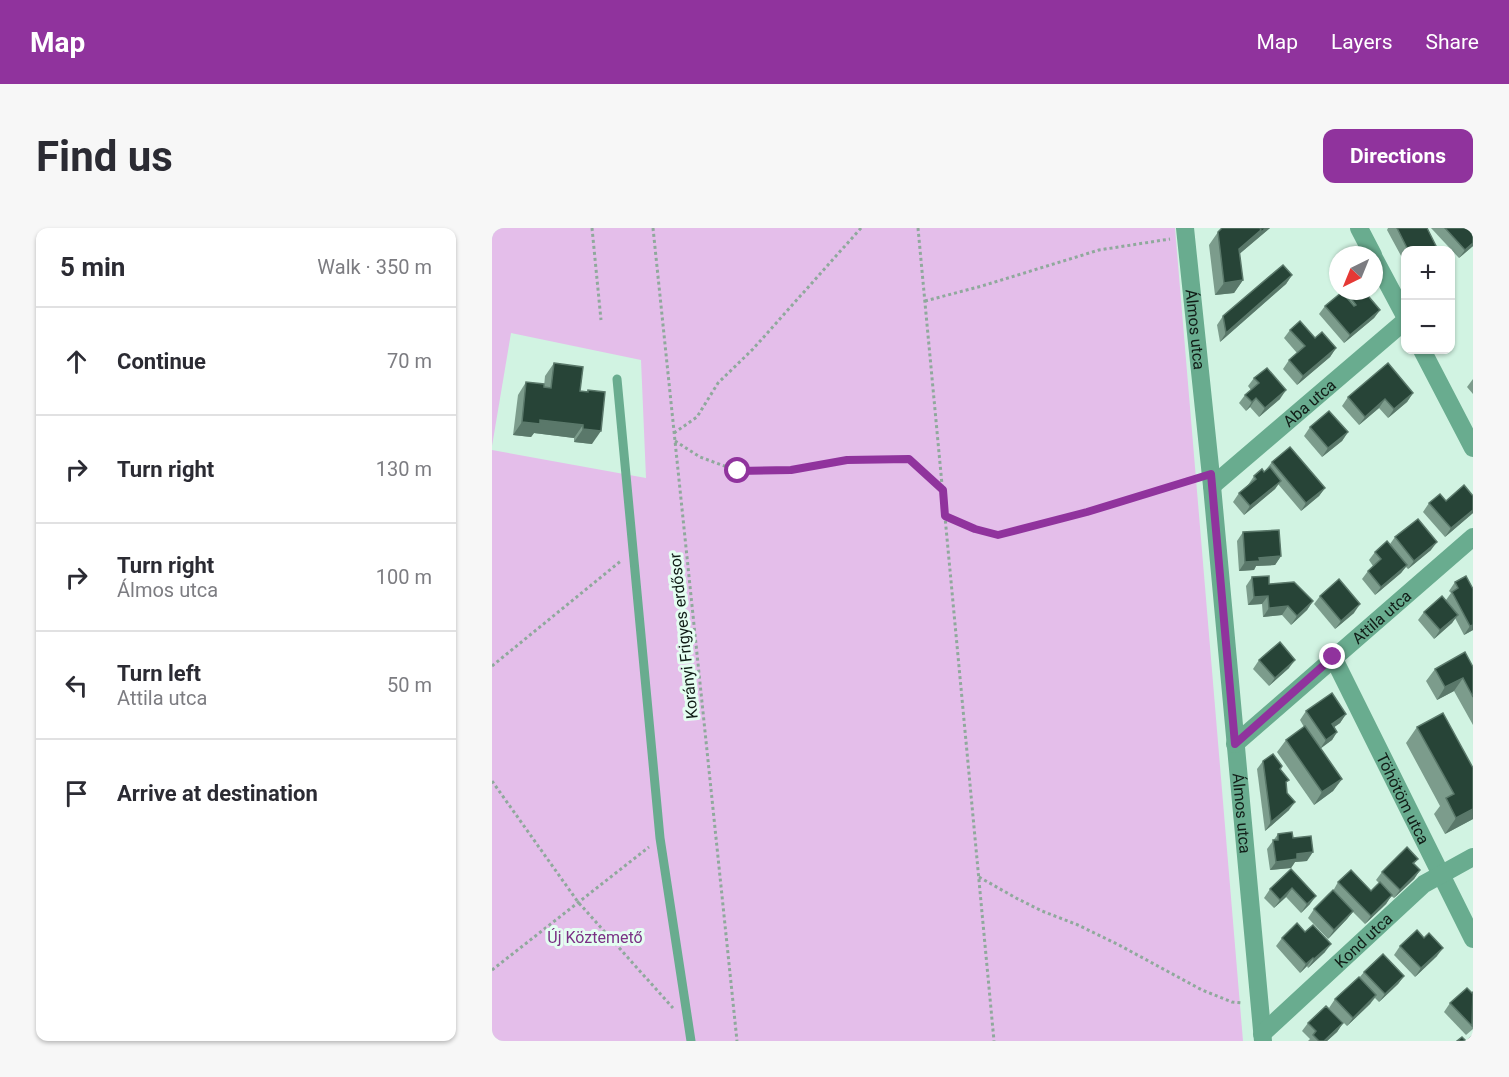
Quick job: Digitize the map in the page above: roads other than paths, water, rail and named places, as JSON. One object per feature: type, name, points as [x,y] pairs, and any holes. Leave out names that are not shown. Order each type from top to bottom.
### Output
[{"type":"street","points":[[1359,228],[1368,246]]},
{"type":"street","name":"Álmos utca","points":[[1187,231],[1262,1037]]},
{"type":"street","points":[[1383,275],[1401,309]]},
{"type":"street","name":"Aba utca","points":[[1211,480],[1401,323]]},
{"type":"street","points":[[1424,354],[1473,448]]},
{"type":"street","name":"Attila utca","points":[[1235,744],[1473,537]]},
{"type":"street","name":"Töhötöm utca","points":[[1333,657],[1473,939]]},
{"type":"street","name":"Kond utca","points":[[1262,1037],[1424,884],[1473,856]]},
{"type":"lane","points":[[616,379],[660,838],[691,1041]]},
{"type":"park label","name":"Új Köztemető","points":[[595,937]]}]
